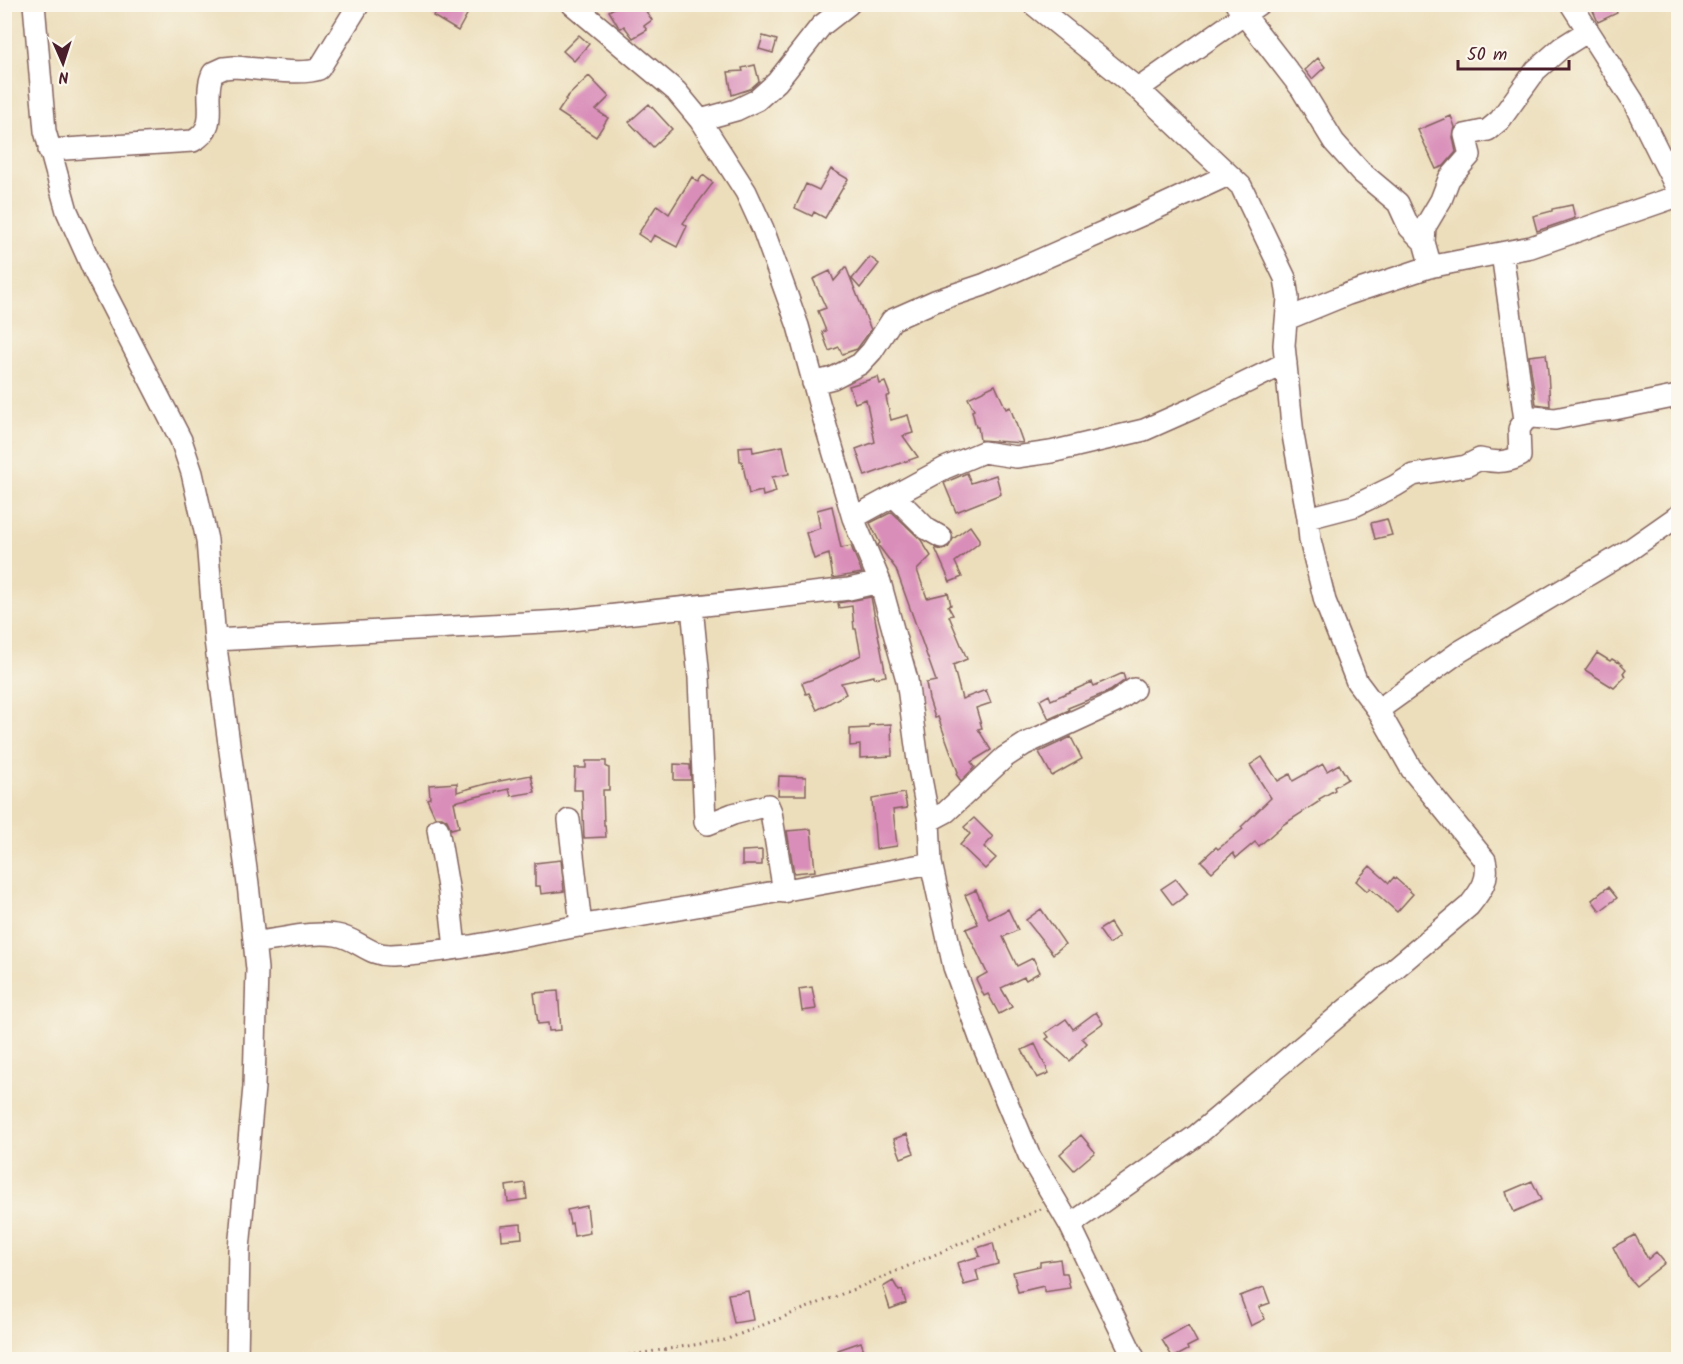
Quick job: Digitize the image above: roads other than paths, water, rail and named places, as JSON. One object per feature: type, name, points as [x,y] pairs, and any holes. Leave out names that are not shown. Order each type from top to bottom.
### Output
[{"type":"street","points":[[34,4],[41,101],[49,150],[68,211],[94,271],[181,440],[192,473],[207,540],[215,640],[257,969],[254,1087],[239,1249],[237,1359]]},
{"type":"street","points":[[49,150],[193,141],[206,132],[209,123],[209,89],[213,73],[234,67],[300,71],[319,69],[359,4]]},
{"type":"street","points":[[572,4],[676,92],[700,120],[746,192],[763,229],[798,326],[853,518],[880,582],[907,680],[919,768],[929,820],[931,863],[954,967],[980,1038],[1025,1146],[1070,1225],[1135,1359]]},
{"type":"street","points":[[700,120],[736,110],[757,100],[777,82],[821,26],[849,4]]},
{"type":"street","points":[[1033,4],[1138,89],[1241,186],[1285,278],[1288,298],[1284,345],[1293,435],[1310,540],[1325,601],[1357,682],[1378,710],[1412,770],[1485,860],[1488,872],[1483,888],[1469,906],[1197,1136],[1070,1225]]},
{"type":"street","points":[[1571,4],[1633,101],[1678,191]]},
{"type":"street","points":[[1138,89],[1246,7],[1301,88],[1334,142],[1361,172],[1398,203],[1409,226],[1424,242]]},
{"type":"street","points":[[1431,267],[1424,242],[1425,227],[1441,200],[1449,179],[1470,155],[1465,135],[1488,130],[1500,120],[1536,70],[1561,48],[1588,31]]},
{"type":"street","points":[[813,383],[833,378],[860,364],[872,351],[892,320],[935,301],[983,285],[1228,175]]},
{"type":"street","points":[[1287,319],[1348,294],[1431,267],[1531,247],[1678,196]]},
{"type":"street","points":[[1502,253],[1525,420]]},
{"type":"street","points":[[853,518],[945,468],[983,452],[1016,457],[1051,452],[1144,430],[1286,363]]},
{"type":"street","points":[[1308,518],[1354,506],[1413,475],[1466,466],[1480,459],[1493,462],[1510,461],[1521,456],[1519,429],[1525,420],[1533,417],[1555,419],[1678,396]]},
{"type":"street","points":[[894,496],[927,529],[941,537]]},
{"type":"street","points":[[1378,710],[1459,652],[1628,551],[1678,516]]},
{"type":"street","points":[[215,640],[562,621],[849,589],[880,582]]},
{"type":"street","points":[[692,607],[699,678],[705,822],[708,824],[733,814],[768,805],[784,891]]},
{"type":"street","points":[[929,820],[946,812],[1005,757],[1025,744],[1116,702],[1134,689]]},
{"type":"street","points":[[569,820],[581,926]]},
{"type":"street","points":[[438,829],[449,893],[455,948]]},
{"type":"street","points":[[255,942],[314,934],[338,935],[355,941],[373,953],[388,955],[455,948],[931,863]]}]
